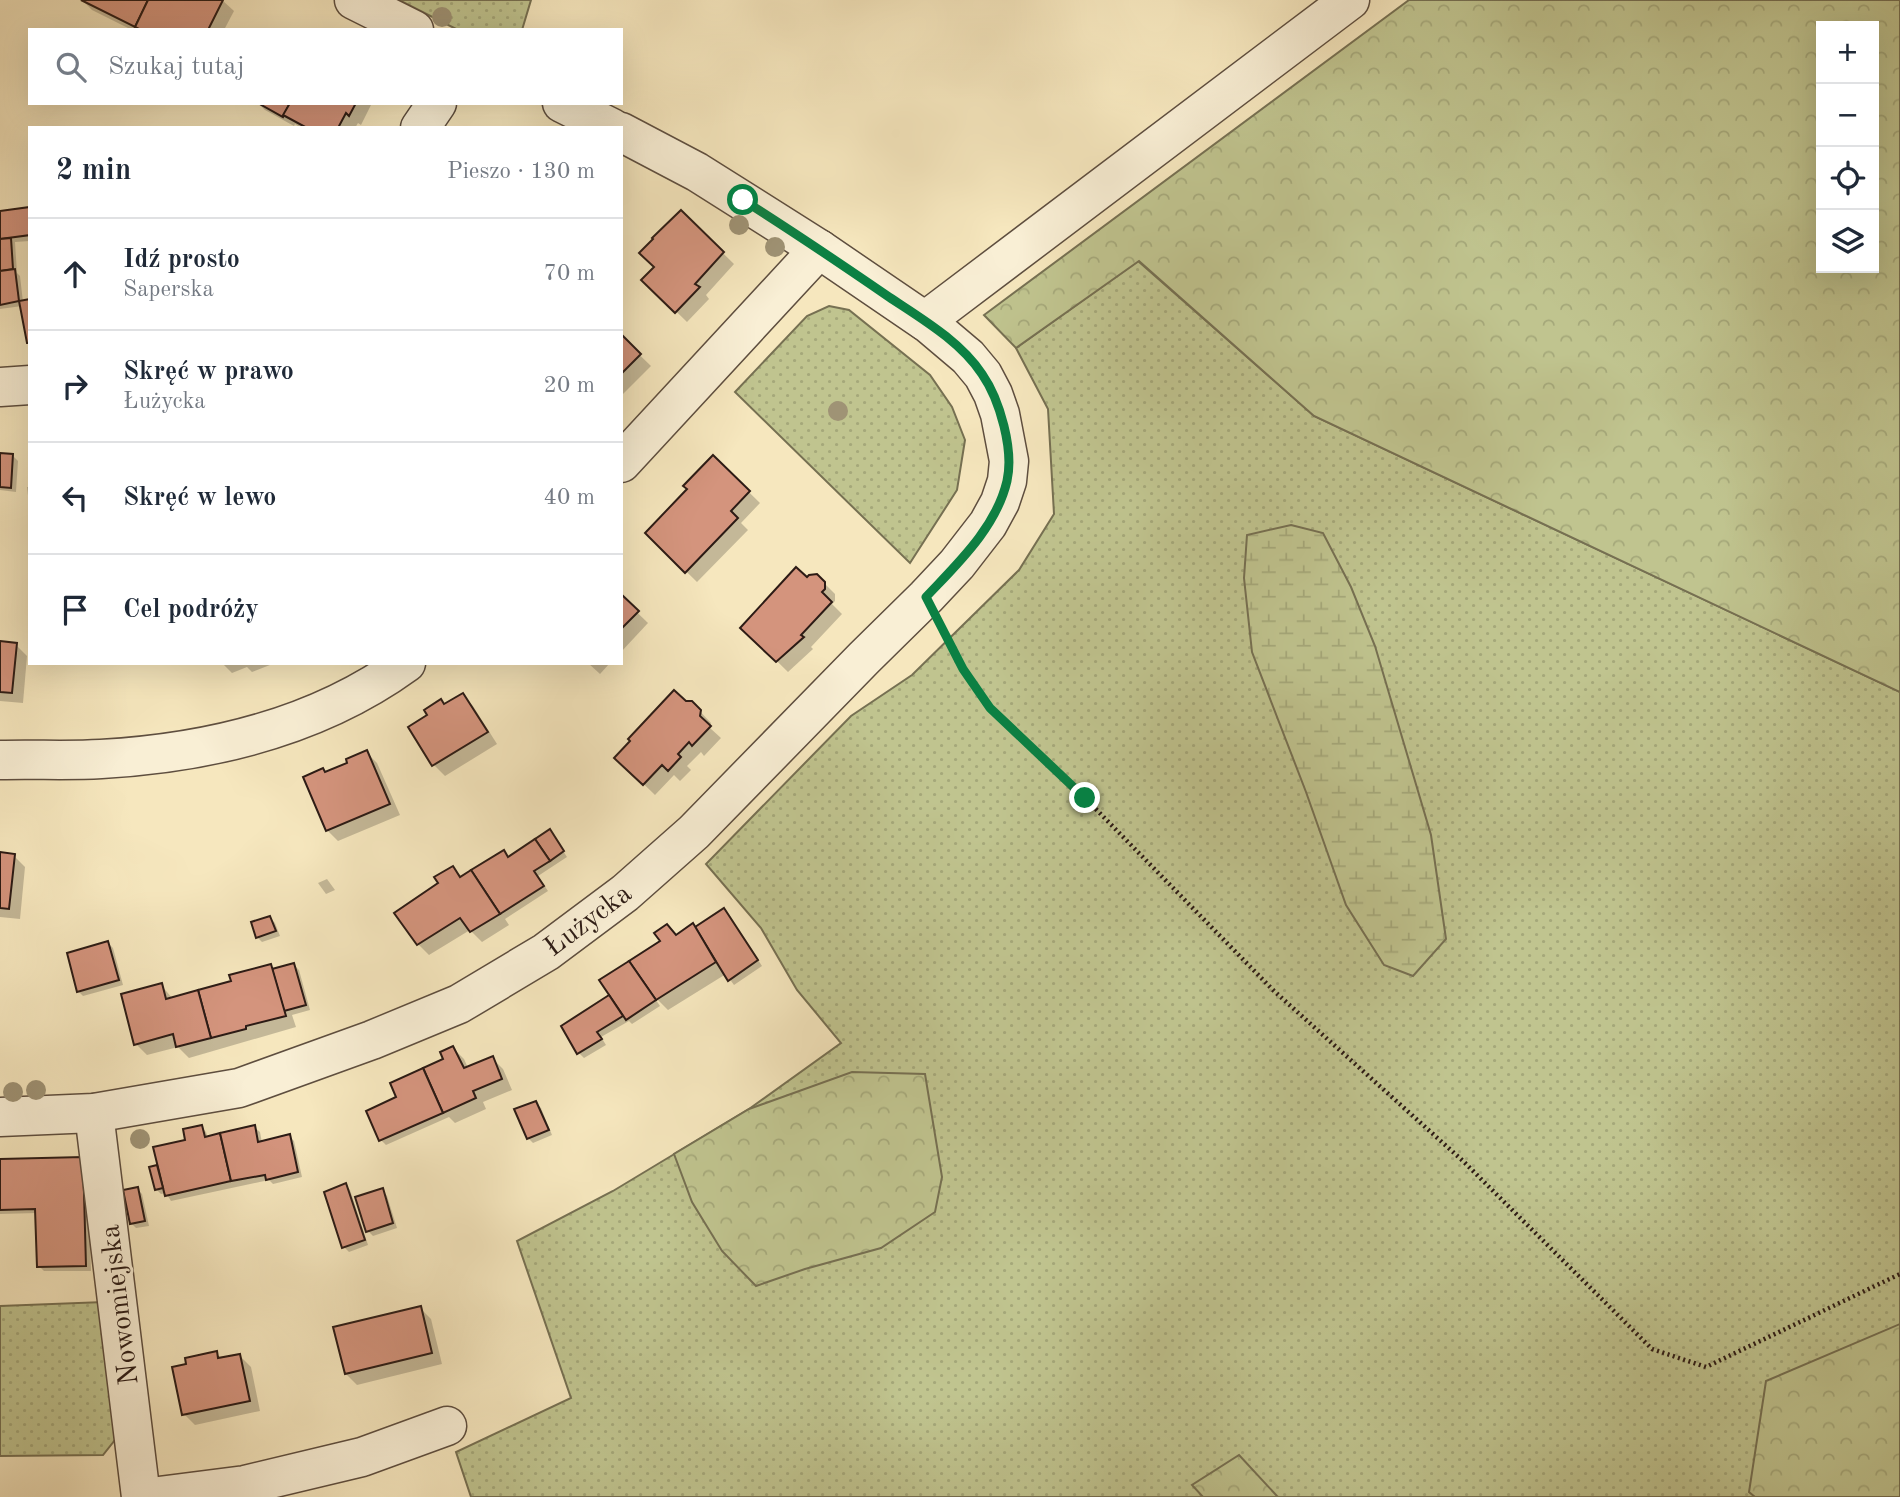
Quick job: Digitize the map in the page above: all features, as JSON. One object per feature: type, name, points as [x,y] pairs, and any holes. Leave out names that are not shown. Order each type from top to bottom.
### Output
[{"type":"street","points":[[354,0],[410,28]]},
{"type":"street","points":[[623,133],[697,172],[819,249],[925,321],[1350,0]]},
{"type":"street","points":[[421,126],[436,105]]},
{"type":"street","points":[[566,105],[608,126]]},
{"type":"street","points":[[623,461],[819,249]]},
{"type":"street","name":"Łużycka","points":[[0,1117],[94,1113],[239,1088],[348,1049],[459,1004],[546,951],[625,893],[694,832],[926,597],[957,564],[988,524],[1000,502],[1007,481],[1009,461],[1000,414],[983,375],[959,349],[925,321]]},
{"type":"street","points":[[0,387],[28,385]]},
{"type":"street","points":[[0,760],[101,759],[190,750],[276,729],[341,702],[403,665]]},
{"type":"street","name":"Nowomiejska","points":[[94,1113],[141,1497]]},
{"type":"street","points":[[151,1497],[245,1485],[362,1457],[447,1426]]},
{"type":"path","points":[[926,597],[963,669],[990,708],[1085,798],[1274,991],[1463,1161],[1652,1349],[1706,1367],[1900,1274]]},
{"type":"green space","points":[[399,0],[531,0],[523,28],[454,28]]},
{"type":"green space","points":[[1409,0],[1900,0],[1900,692],[1314,416],[1139,261],[1016,348],[984,315]]},
{"type":"green space","points":[[1138,261],[1314,416],[1900,692],[1900,1497],[471,1497],[456,1452],[571,1398],[517,1241],[613,1191],[749,1109],[841,1043],[797,990],[761,928],[706,864],[851,716],[912,675],[1019,570],[1054,514],[1048,409],[1016,348]]},
{"type":"green space","points":[[829,306],[849,310],[930,375],[952,407],[965,440],[957,490],[910,563],[735,392],[807,316]]},
{"type":"green space","points":[[1291,525],[1323,533],[1351,587],[1375,646],[1431,835],[1446,939],[1413,976],[1384,965],[1346,905],[1252,652],[1244,578],[1247,535]]},
{"type":"green space","points":[[852,1072],[925,1074],[942,1177],[935,1212],[881,1248],[756,1286],[722,1251],[692,1202],[674,1154],[749,1109]]},
{"type":"green space","points":[[104,1302],[122,1431],[103,1455],[0,1456],[0,1306]]},
{"type":"green space","points":[[1900,1324],[1900,1497],[1755,1497],[1749,1492],[1766,1381]]},
{"type":"green space","points":[[1239,1455],[1278,1497],[1203,1497],[1192,1485]]},
{"type":"building","points":[[81,0],[148,0],[135,27]]},
{"type":"building","points":[[148,0],[223,0],[209,28],[135,27]]},
{"type":"building","points":[[262,105],[289,105],[283,117]]},
{"type":"building","points":[[289,105],[355,105],[349,116],[346,113],[339,126],[303,126],[283,115]]},
{"type":"building","points":[[28,207],[28,235],[0,239],[0,211]]},
{"type":"building","points":[[681,210],[724,252],[695,284],[700,287],[675,313],[641,280],[654,267],[639,253]]},
{"type":"building","points":[[11,238],[13,269],[0,271],[0,239]]},
{"type":"building","points":[[15,269],[19,301],[0,305],[0,271]]},
{"type":"building","points":[[28,299],[28,343],[27,343],[19,301]]},
{"type":"building","points":[[623,336],[641,354],[623,372]]},
{"type":"building","points":[[0,453],[13,454],[11,488],[0,487]]},
{"type":"building","points":[[713,455],[750,491],[731,511],[738,518],[685,573],[645,533],[687,489],[683,486]]},
{"type":"building","points":[[796,567],[807,577],[817,574],[825,582],[822,592],[832,602],[801,635],[804,637],[776,662],[740,628]]},
{"type":"building","points":[[623,596],[639,611],[623,627]]},
{"type":"building","points":[[0,641],[17,643],[12,693],[0,692]]},
{"type":"building","points":[[674,690],[686,701],[692,701],[701,710],[700,716],[711,726],[692,746],[689,742],[678,754],[681,757],[668,771],[662,765],[643,785],[614,758]]},
{"type":"building","points":[[463,693],[488,732],[432,766],[408,727],[427,715],[424,710],[441,699],[444,704]]},
{"type":"building","points":[[367,750],[390,804],[326,831],[303,777],[323,768],[325,772],[347,763],[346,759]]},
{"type":"building","points":[[550,829],[564,851],[550,861],[535,839]]},
{"type":"building","points":[[535,839],[550,861],[534,871],[544,886],[500,914],[471,870],[504,850],[508,857]]},
{"type":"building","points":[[0,852],[15,854],[9,909],[0,908]]},
{"type":"building","points":[[453,866],[460,877],[471,870],[500,914],[470,932],[460,918],[417,945],[394,913],[438,883],[434,877]]},
{"type":"building","points":[[724,908],[758,960],[728,981],[695,927]]},
{"type":"building","points":[[270,916],[276,931],[256,938],[251,922]]},
{"type":"building","points":[[693,923],[716,962],[656,1000],[629,961],[660,941],[654,933],[667,924],[676,935]]},
{"type":"building","points":[[108,941],[119,980],[77,992],[67,953]]},
{"type":"building","points":[[629,961],[656,1000],[626,1020],[599,980]]},
{"type":"building","points":[[294,963],[306,1005],[284,1011],[272,969]]},
{"type":"building","points":[[271,964],[286,1016],[211,1038],[198,990],[231,981],[229,975]]},
{"type":"building","points":[[162,983],[166,999],[198,990],[211,1038],[176,1047],[173,1034],[134,1045],[121,994]]},
{"type":"building","points":[[609,995],[623,1016],[597,1032],[602,1039],[577,1054],[561,1026]]},
{"type":"building","points":[[453,1046],[464,1068],[493,1056],[502,1079],[473,1091],[476,1098],[443,1113],[423,1068],[443,1059],[440,1052]]},
{"type":"building","points":[[423,1068],[443,1113],[379,1141],[366,1111],[396,1097],[390,1083]]},
{"type":"building","points":[[536,1101],[549,1130],[527,1139],[514,1109]]},
{"type":"building","points":[[202,1125],[205,1137],[220,1133],[231,1181],[165,1196],[153,1147],[185,1140],[183,1129]]},
{"type":"building","points":[[255,1125],[258,1142],[290,1134],[298,1172],[266,1180],[265,1175],[231,1181],[220,1133]]},
{"type":"building","points":[[83,1157],[86,1266],[37,1267],[35,1209],[0,1210],[0,1159]]},
{"type":"building","points":[[157,1165],[163,1188],[155,1190],[149,1167]]},
{"type":"building","points":[[346,1183],[365,1240],[342,1248],[324,1192]]},
{"type":"building","points":[[138,1187],[145,1221],[130,1224],[123,1190]]},
{"type":"building","points":[[383,1188],[393,1223],[366,1232],[355,1197]]},
{"type":"building","points":[[421,1306],[432,1353],[345,1374],[333,1327]]},
{"type":"building","points":[[217,1351],[218,1358],[240,1354],[250,1401],[182,1415],[172,1367],[186,1364],[185,1358]]},
{"type":"route","points":[[743,200],[929,324],[968,357],[983,375],[993,394],[1006,438],[1009,461],[1007,481],[988,524],[974,544],[926,597],[963,669],[990,708],[1085,798]]}]
